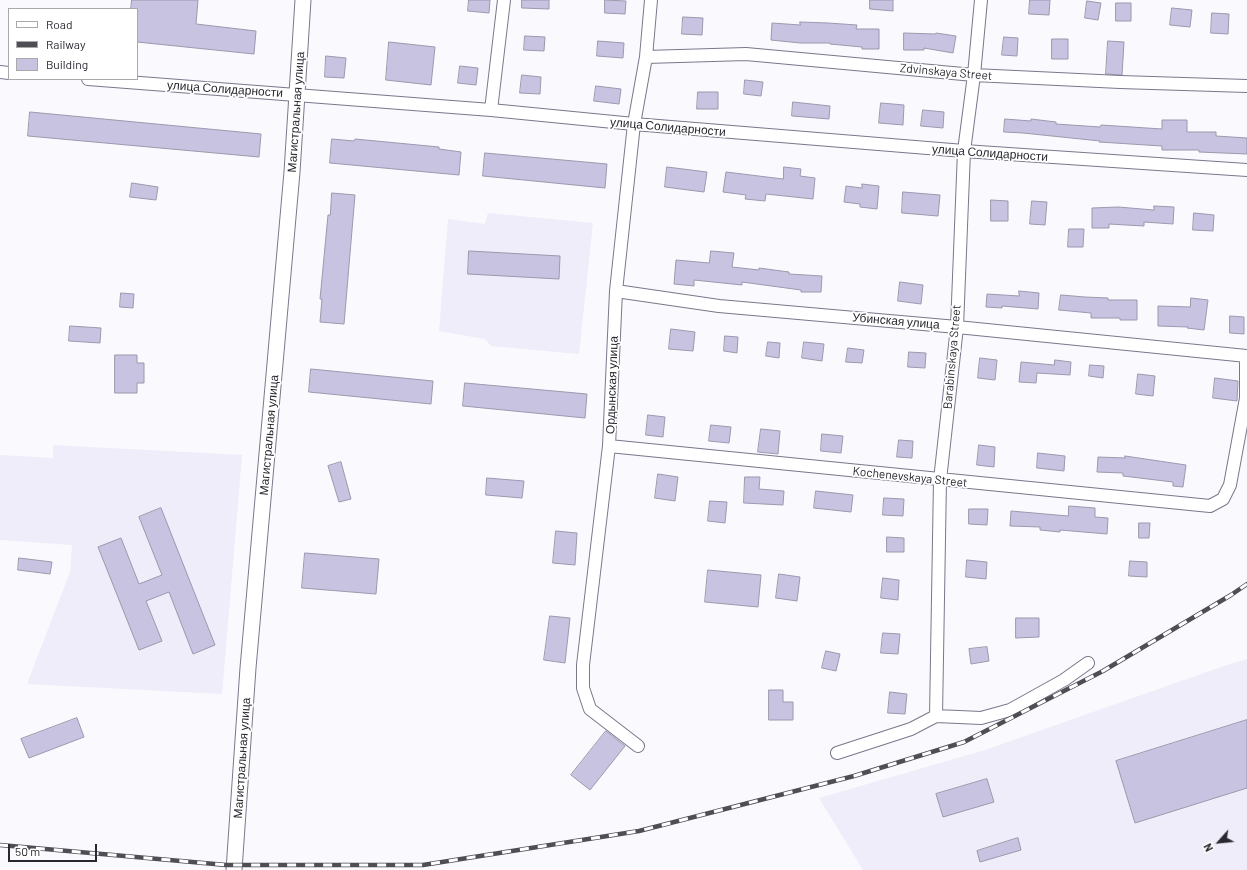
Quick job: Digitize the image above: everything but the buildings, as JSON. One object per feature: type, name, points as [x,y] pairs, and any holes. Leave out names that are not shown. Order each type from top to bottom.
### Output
[{"type":"main road","name":"Магистральная улица","points":[[234,870],[248,668],[291,180],[303,0]]},
{"type":"street","points":[[491,110],[504,0]]},
{"type":"street","name":"Ордынская улица","points":[[638,746],[590,709],[583,688],[583,665],[609,446],[616,290],[634,124],[646,57],[650,0]]},
{"type":"street","name":"Barabinskaya Street","points":[[936,716],[940,480],[956,327],[964,151],[974,75],[981,0]]},
{"type":"street","name":"Zdvinskaya Street","points":[[646,57],[746,54],[974,75],[1247,86]]},
{"type":"street","name":"улица Солидарности","points":[[101,80],[491,110],[634,124],[964,151],[1247,170]]},
{"type":"street","name":"Убинская улица","points":[[616,290],[719,306],[956,327],[1247,356]]},
{"type":"street","name":"Kochenevskaya Street","points":[[609,446],[1210,506],[1223,499],[1230,485],[1246,398],[1247,356]]},
{"type":"street","points":[[837,753],[911,729],[936,716],[981,718],[1010,710],[1064,680],[1088,663]]},
{"type":"shaded area","points":[[488,213],[593,223],[579,354],[491,346],[485,339],[439,331],[448,219],[485,224]]},
{"type":"shaded area","points":[[53,445],[242,455],[222,694],[27,684],[70,572],[72,545],[0,540],[0,455],[53,458]]},
{"type":"shaded area","points":[[1247,659],[1247,870],[863,870],[819,798],[985,750]]},
{"type":"railway","points":[[0,845],[226,865],[423,865],[639,831],[854,776],[964,742],[1103,671],[1247,584]]}]
